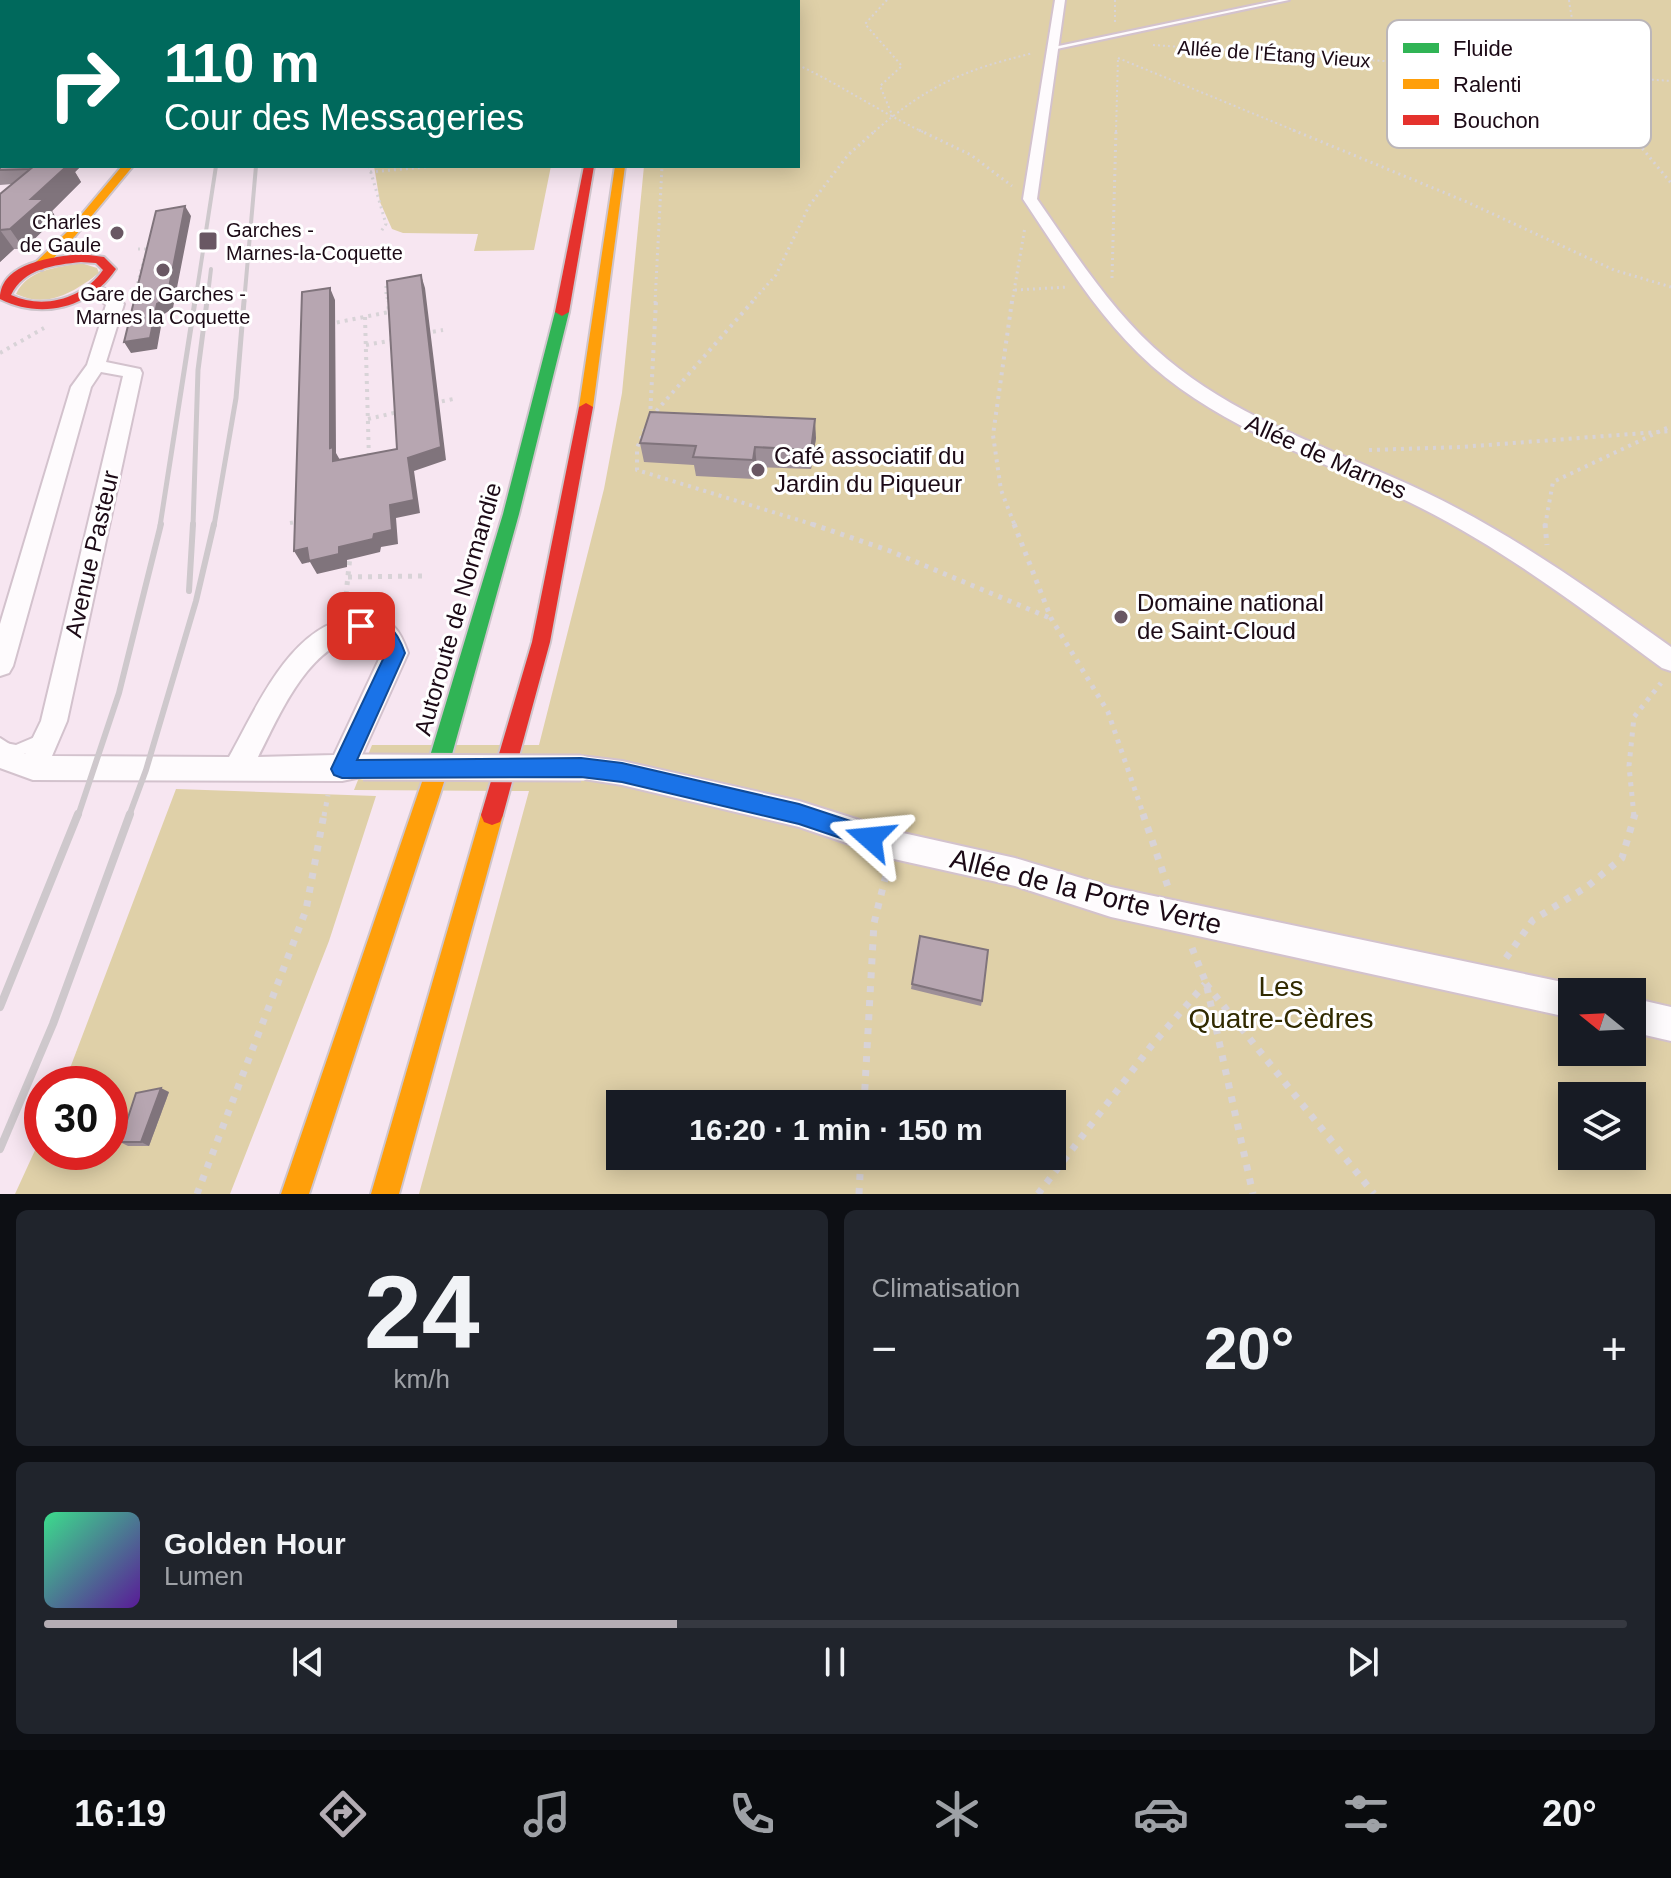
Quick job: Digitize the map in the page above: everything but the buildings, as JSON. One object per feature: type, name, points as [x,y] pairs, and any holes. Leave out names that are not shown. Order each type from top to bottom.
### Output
[{"type":"main road","points":[[47,314],[28,306],[4,304],[7,286],[38,267],[71,234],[126,168]]},
{"type":"main road","points":[[81,258],[84,243],[140,168]]},
{"type":"main road","name":"Autoroute de Normandie","points":[[295,1194],[424,813],[479,634],[548,377],[589,168]]},
{"type":"main road","points":[[385,1194],[541,642],[592,379],[620,168]]},
{"type":"main road","points":[[18,321],[47,314],[92,290],[102,283],[110,269],[100,260],[81,258],[38,267]]},
{"type":"street","points":[[1030,199],[1060,0]]},
{"type":"street","name":"Allée de Marnes","points":[[1030,199],[1091,287],[1133,337],[1189,386],[1227,412],[1459,519],[1550,576],[1671,661]]},
{"type":"street","points":[[0,666],[81,387],[105,367],[115,304],[106,295],[92,290]]},
{"type":"street","name":"Avenue Pasteur","points":[[33,768],[54,721],[133,373],[105,367]]},
{"type":"street","points":[[0,749],[14,763],[33,768],[236,770],[353,768],[395,653],[389,634],[378,627],[342,630],[320,642],[299,666],[236,770]]},
{"type":"street","name":"Allée de la Porte Verte","points":[[353,768],[581,768],[622,773],[799,814],[894,845],[969,861],[1111,902],[1558,998]]},
{"type":"street","points":[[1646,1018],[1671,1024]]},
{"type":"lane","points":[[1052,48],[1286,0]]},
{"type":"lane","points":[[0,749],[26,749],[48,734]]},
{"type":"path","points":[[887,0],[865,24],[902,66],[880,86],[893,118]]},
{"type":"path","points":[[1112,280],[1118,58],[1114,35],[1115,0]]},
{"type":"path","points":[[1569,0],[1570,20]]},
{"type":"path","name":"Allée de l'Étang Vieux","points":[[1116,43],[1387,62]]},
{"type":"path","points":[[1051,618],[890,551],[792,517],[649,476],[637,470],[637,448],[650,418],[776,275],[809,206],[848,155],[906,104],[929,89],[976,67],[1052,48]]},
{"type":"path","points":[[1118,58],[1467,202],[1614,270],[1671,287]]},
{"type":"path","points":[[800,66],[845,87],[893,118],[971,155],[1030,199],[999,378],[993,435],[1001,490],[1051,618],[1108,712],[1179,916]]},
{"type":"path","name":"Allée de l'Étang Vieux","points":[[1651,80],[1671,81]]},
{"type":"path","points":[[1644,148],[1671,183]]},
{"type":"path","points":[[369,168],[386,224],[380,233]]},
{"type":"path","points":[[370,172],[414,168]]},
{"type":"path","points":[[650,418],[662,168]]},
{"type":"path","points":[[138,249],[156,249]]},
{"type":"path","points":[[120,292],[136,289],[147,250]]},
{"type":"path","points":[[324,324],[389,312],[386,286]]},
{"type":"path","points":[[1015,290],[1091,287]]},
{"type":"path","points":[[0,353],[47,314]]},
{"type":"path","points":[[365,317],[369,471]]},
{"type":"path","points":[[425,333],[443,330]]},
{"type":"path","points":[[366,345],[405,337]]},
{"type":"path","points":[[433,404],[453,399]]},
{"type":"path","points":[[368,419],[411,409]]},
{"type":"path","points":[[1309,451],[1461,447],[1669,430]]},
{"type":"path","points":[[1550,576],[1545,526],[1553,482],[1669,430]]},
{"type":"path","points":[[290,523],[305,520]]},
{"type":"path","points":[[342,630],[349,555]]},
{"type":"path","points":[[348,577],[425,576]]},
{"type":"path","points":[[1490,982],[1533,920],[1588,886],[1622,858],[1635,813],[1629,766],[1634,717],[1671,671]]},
{"type":"path","points":[[197,1194],[306,910],[328,795],[316,795]]},
{"type":"path","points":[[865,1090],[874,923],[894,845]]},
{"type":"path","points":[[1038,1194],[1152,1045],[1206,983]]},
{"type":"path","points":[[1206,983],[1253,1194]]},
{"type":"path","points":[[1206,983],[1374,1194]]},
{"type":"path","points":[[859,1194],[860,1170]]},
{"type":"green space","name":"Domaine national de Saint-Cloud","points":[[800,0],[1671,0],[1671,1194],[419,1194],[529,791],[354,790],[372,745],[539,745],[604,489],[622,393],[644,168],[800,168]]},
{"type":"green space","points":[[374,168],[551,168],[534,250],[474,251],[478,234],[403,233],[392,229],[380,202]]},
{"type":"green space","points":[[81,263],[97,268],[99,273],[70,292],[39,300],[16,294],[35,275]]},
{"type":"green space","points":[[176,789],[376,796],[329,941],[230,1194],[15,1194],[26,1170],[128,1170],[128,1066],[71,1066]]},
{"type":"railway","points":[[195,303],[216,168]]},
{"type":"railway","points":[[244,303],[256,168]]},
{"type":"railway","points":[[207,303],[211,269]]},
{"type":"railway","points":[[160,526],[195,301]]},
{"type":"railway","points":[[193,526],[198,370],[207,301]]},
{"type":"railway","points":[[214,526],[236,398],[244,301]]},
{"type":"railway","points":[[78,816],[119,693],[161,524]]},
{"type":"railway","points":[[189,591],[193,524]]},
{"type":"railway","points":[[129,816],[146,770],[196,601],[214,524]]},
{"type":"railway","points":[[0,1007],[78,814]]},
{"type":"railway","points":[[0,1149],[53,1024],[130,814]]},
{"type":"traffic: fast","points":[[435,776],[511,514],[562,312]]},
{"type":"traffic: slow","points":[[38,267],[71,234],[126,168]]},
{"type":"traffic: slow","points":[[586,407],[620,168]]},
{"type":"traffic: slow","points":[[295,1194],[435,776]]},
{"type":"traffic: slow","points":[[385,1194],[492,815]]},
{"type":"traffic: jam","points":[[562,312],[589,168]]},
{"type":"traffic: jam","points":[[81,258],[100,260],[110,269],[91,291],[77,298],[47,306],[17,302],[4,296],[16,277],[25,271],[47,263],[81,258]]},
{"type":"traffic: jam","points":[[492,815],[541,642],[586,407]]},
{"type":"place","name":"Charles de Gaule","points":[[117,233]]},
{"type":"place","name":"Garches - Marnes-la-Coquette","points":[[208,241]]},
{"type":"place","name":"Gare de Garches - Marnes la Coquette","points":[[163,270]]},
{"type":"place","name":"Café associatif du Jardin du Piqueur","points":[[758,470]]},
{"type":"place","name":"Domaine national de Saint-Cloud","points":[[1121,617]]},
{"type":"route","points":[[361,626],[378,627],[389,634],[395,653],[342,769],[581,768],[622,773],[799,814],[870,838]]},
{"type":"park label","name":"Les Quatre-Cèdres","points":[[1281,1002]]}]
